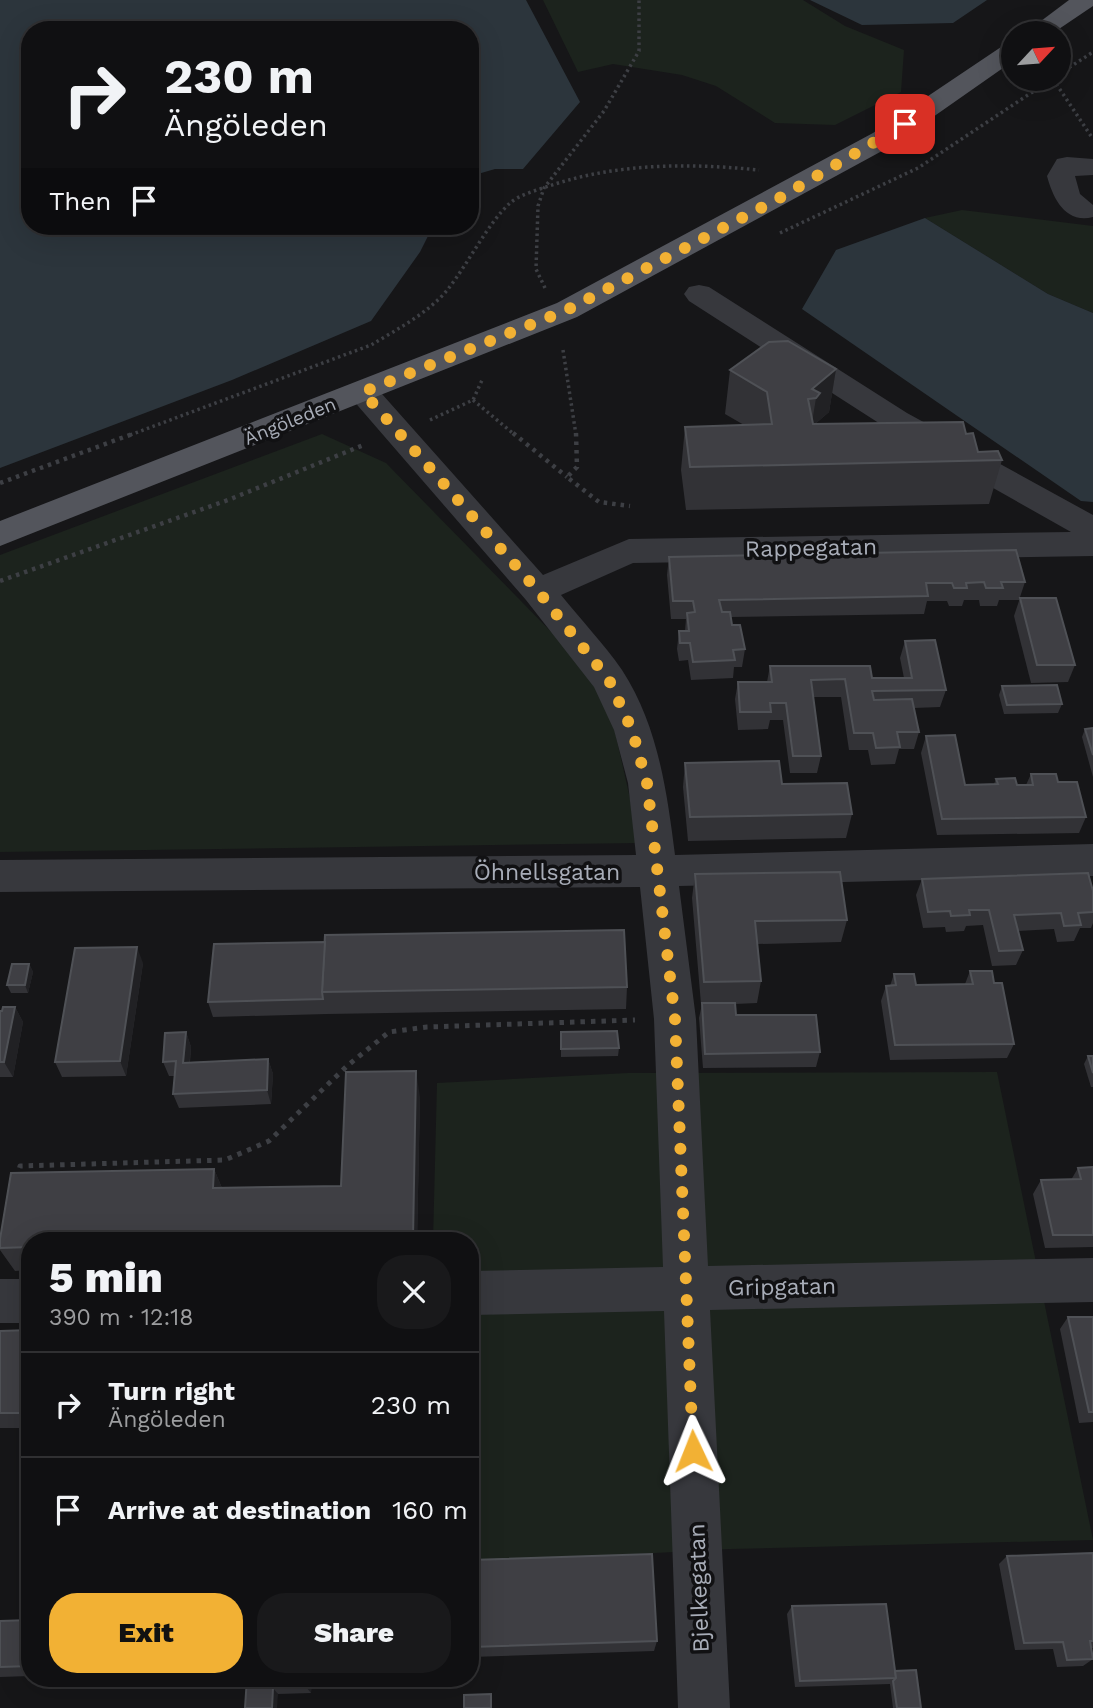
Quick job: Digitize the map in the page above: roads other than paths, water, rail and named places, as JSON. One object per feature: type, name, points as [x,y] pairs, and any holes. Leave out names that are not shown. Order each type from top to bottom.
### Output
[{"type":"main road","points":[[1055,21],[1086,0]]},
{"type":"main road","name":"Ängöleden","points":[[0,534],[567,310],[730,225],[883,139],[1001,58]]},
{"type":"street","points":[[1083,211],[1067,197],[1061,176],[1067,165],[1093,167]]},
{"type":"street","points":[[699,294],[896,420],[1083,524],[1093,535]]},
{"type":"street","name":"Bjelkegatan","points":[[363,392],[538,591],[609,680],[632,730],[647,783],[675,1019],[704,1708]]},
{"type":"street","name":"Rappegatan","points":[[538,591],[629,551],[1093,544]]},
{"type":"street","name":"Öhnellsgatan","points":[[0,876],[659,871],[1093,860]]},
{"type":"street","name":"Gripgatan","points":[[479,1293],[1093,1280]]},
{"type":"street","points":[[0,1301],[21,1301]]}]
